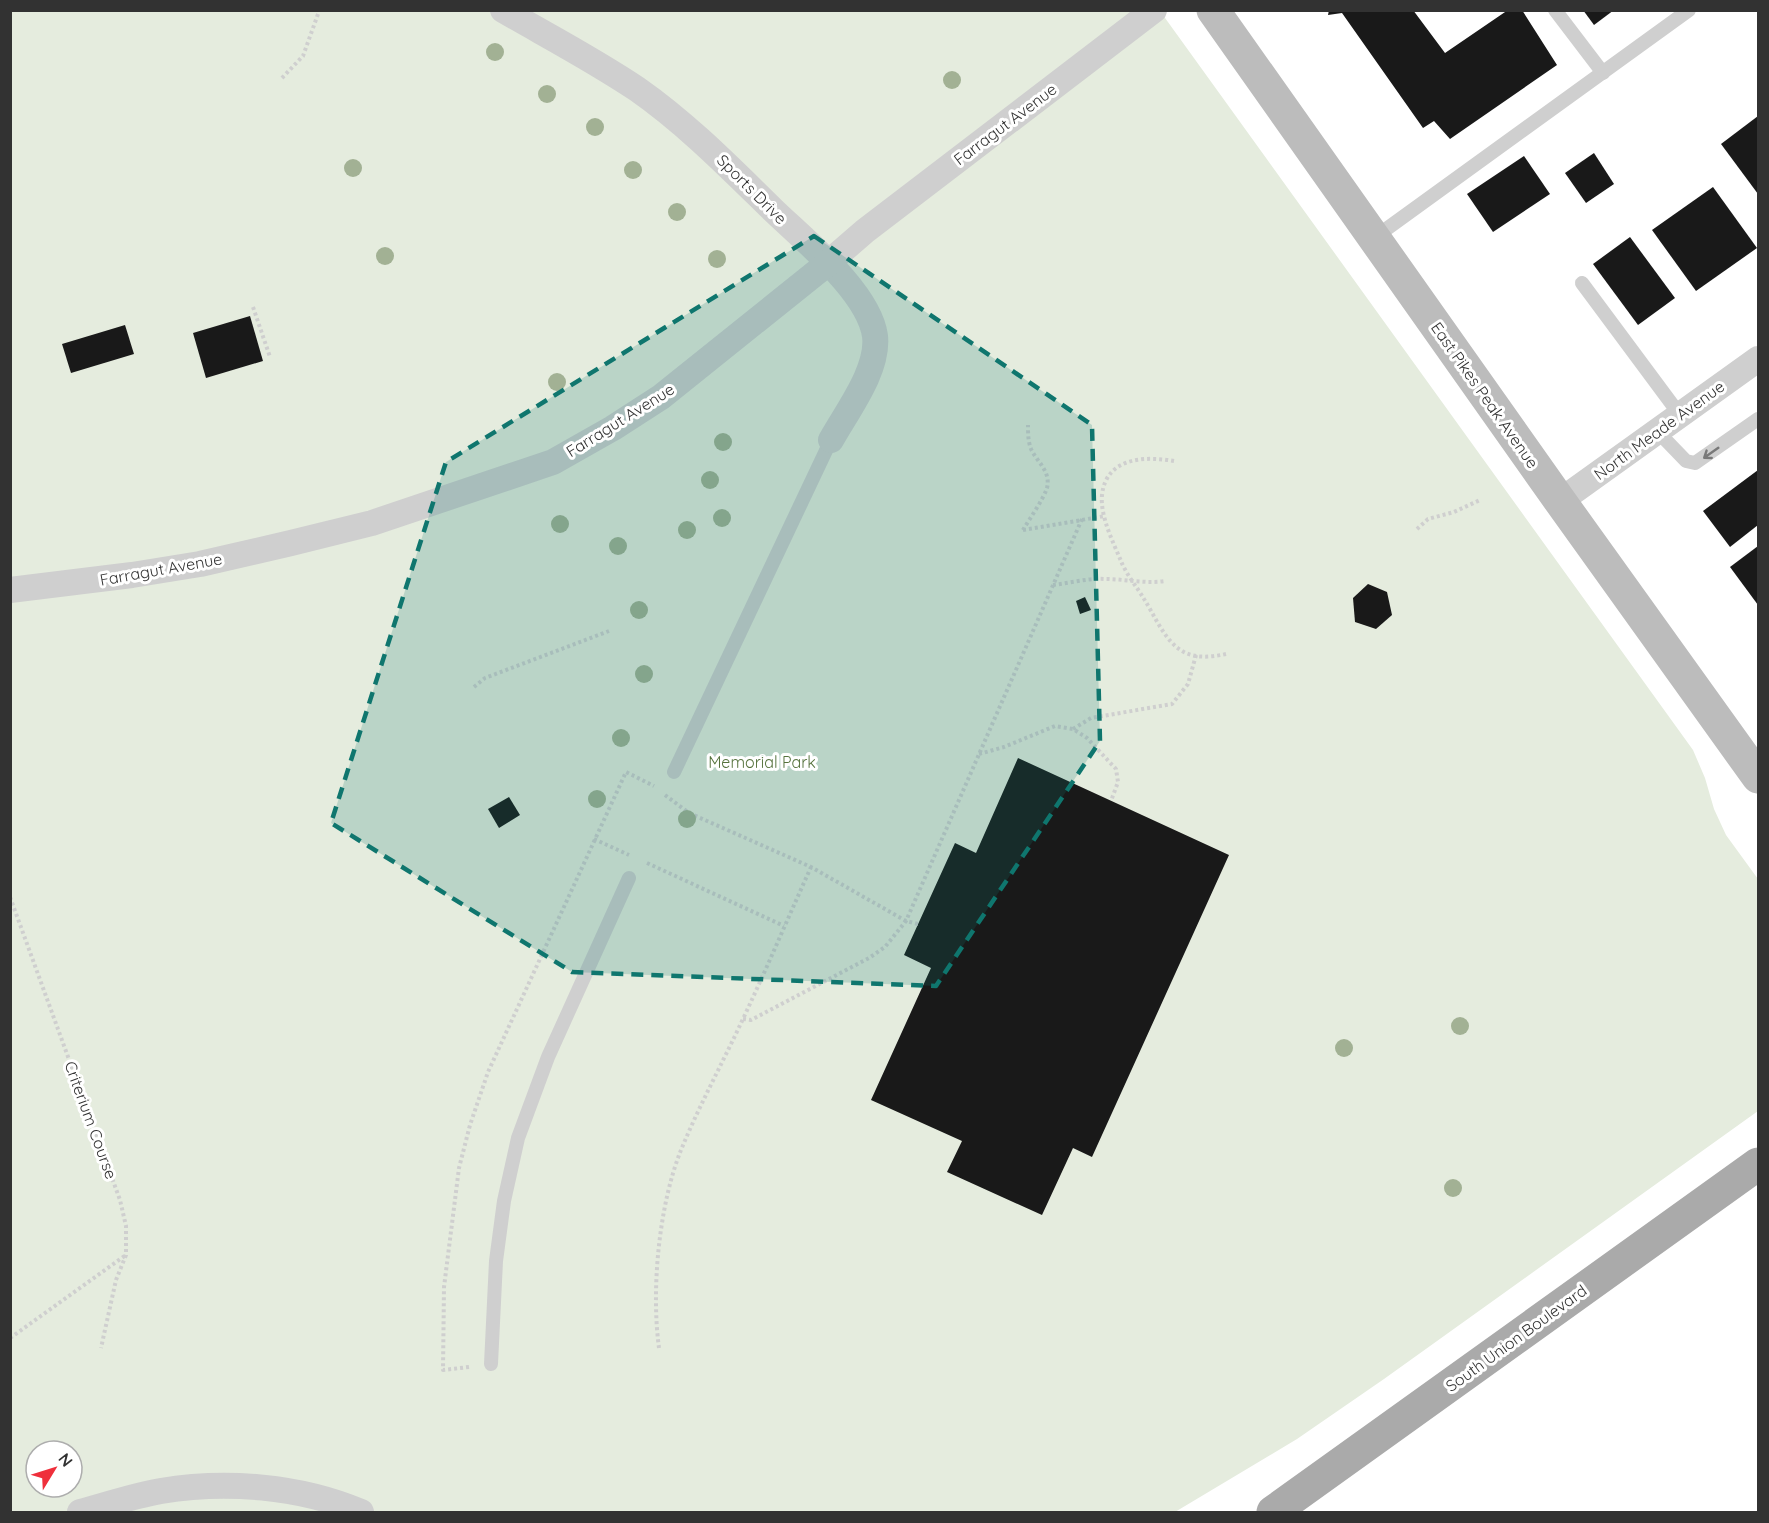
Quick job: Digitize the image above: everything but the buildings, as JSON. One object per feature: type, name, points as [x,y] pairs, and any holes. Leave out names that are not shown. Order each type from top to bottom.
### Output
[{"type":"main road","name":"East Pikes Peak Avenue","points":[[1213,10],[1560,501],[1755,765]]},
{"type":"main road","name":"South Union Boulevard","points":[[1273,1512],[1758,1164]]},
{"type":"street","name":"Sports Drive","points":[[503,10],[628,83],[678,120],[828,262],[853,292],[867,314],[875,335],[875,356],[831,440]]},
{"type":"street","name":"Farragut Avenue","points":[[10,590],[200,564],[280,546],[372,523],[553,462],[661,398],[874,224],[1154,10]]},
{"type":"street","name":"North Meade Avenue","points":[[1560,501],[1758,359]]},
{"type":"street","points":[[80,1512],[160,1491],[206,1486],[254,1487],[306,1495],[361,1512]]},
{"type":"lane","points":[[1555,10],[1603,73]]},
{"type":"lane","points":[[1374,238],[1689,10]]},
{"type":"lane","points":[[1582,283],[1680,415]]},
{"type":"lane","points":[[1658,432],[1686,460],[1695,463],[1758,419]]},
{"type":"lane","points":[[674,772],[831,440]]},
{"type":"lane","points":[[491,1364],[495,1260],[504,1201],[518,1138],[548,1057],[629,879]]},
{"type":"path","points":[[282,78],[303,56],[318,14]]},
{"type":"path","points":[[253,307],[270,357]]},
{"type":"path","points":[[1029,425],[1028,437],[1031,449],[1047,475],[1047,487],[1023,530],[1105,516]]},
{"type":"path","points":[[1174,461],[1158,458],[1121,464],[1110,473],[1102,495],[1105,516],[1121,562],[1168,638],[1183,651],[1206,658],[1226,654]]},
{"type":"path","points":[[1417,529],[1428,519],[1454,512],[1480,500]]},
{"type":"path","points":[[743,1019],[751,1020],[869,958],[890,941],[906,921],[1082,519]]},
{"type":"path","points":[[1053,585],[1101,579],[1132,579],[1150,584],[1165,581]]},
{"type":"path","points":[[474,687],[485,678],[609,631]]},
{"type":"path","points":[[1073,729],[1091,718],[1172,704],[1188,684],[1196,655]]},
{"type":"path","points":[[979,754],[1004,747],[1055,726],[1073,729],[1088,738],[1116,769],[1118,782],[1111,801]]},
{"type":"path","points":[[594,839],[785,926]]},
{"type":"path","points":[[659,1348],[656,1323],[657,1284],[664,1213],[681,1151],[811,867]]},
{"type":"path","name":"Criterium Course","points":[[10,897],[120,1200],[126,1226],[126,1255],[116,1280],[102,1348]]},
{"type":"path","points":[[10,1338],[126,1255]]},
{"type":"highlighted area","points":[[814,236],[1092,425],[1100,741],[936,986],[572,972],[331,823],[446,462]]},
{"type":"green space","name":"Memorial Park","points":[[10,11],[1160,11],[1693,750],[1726,835],[1758,879],[1758,1111],[1297,1439],[1175,1512],[11,1512]]}]
